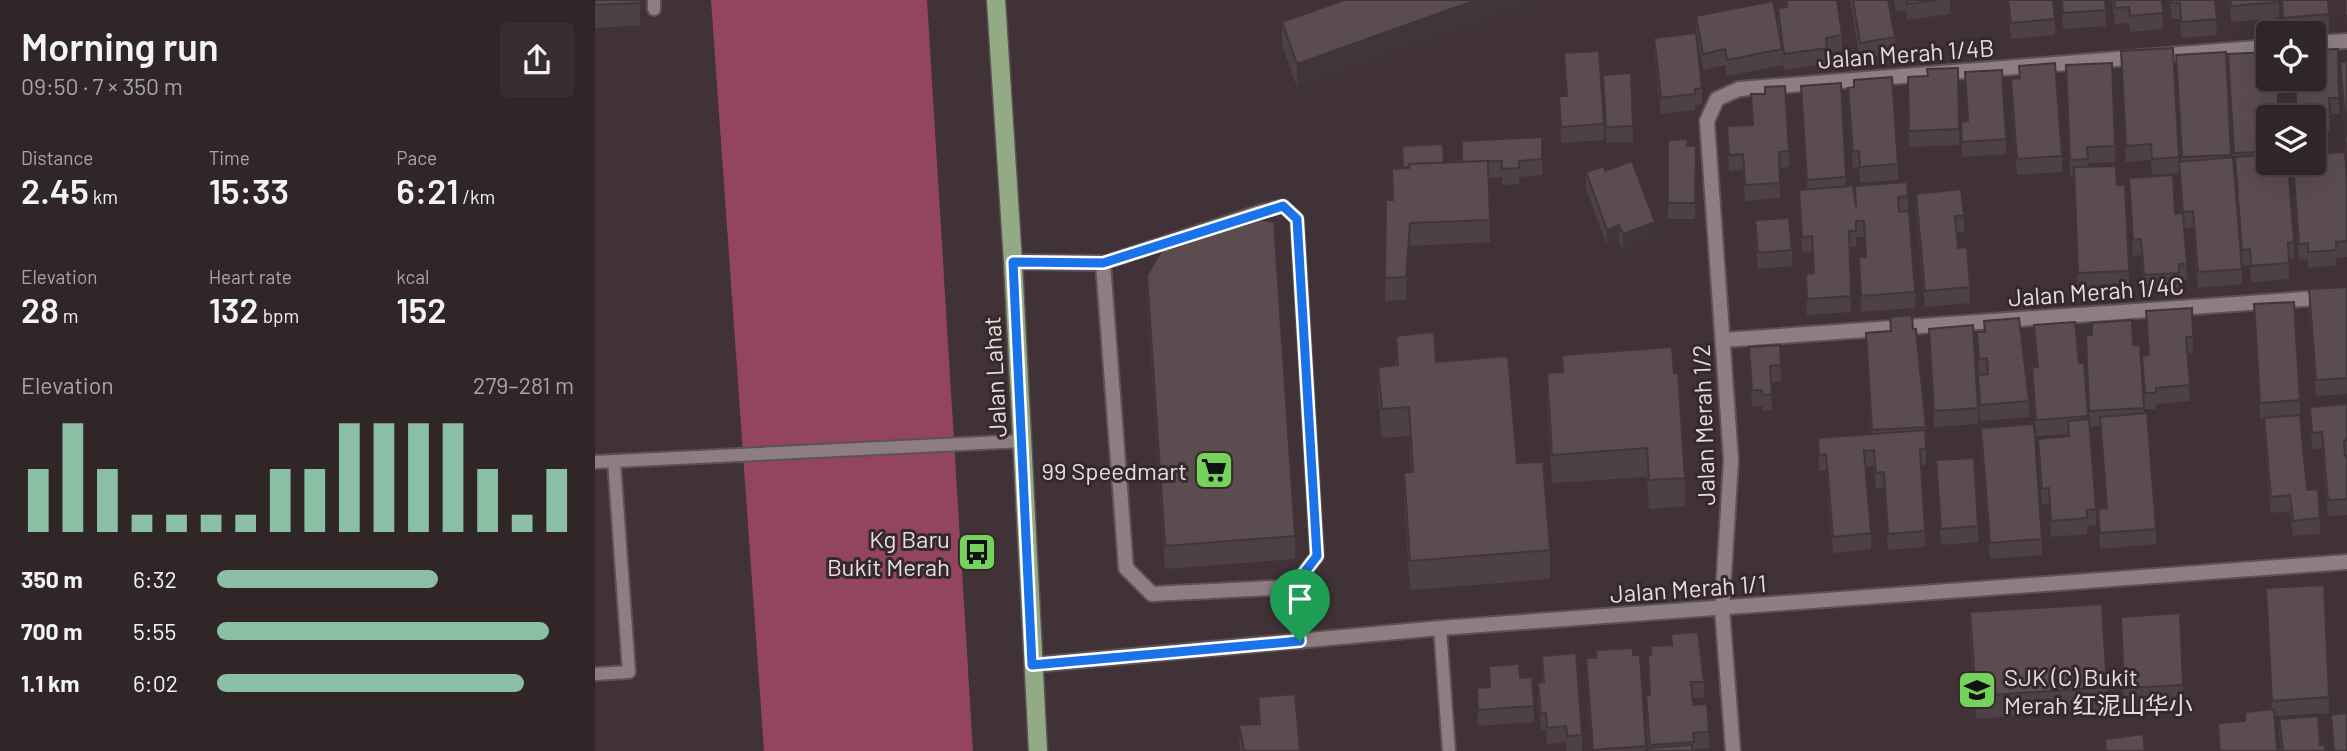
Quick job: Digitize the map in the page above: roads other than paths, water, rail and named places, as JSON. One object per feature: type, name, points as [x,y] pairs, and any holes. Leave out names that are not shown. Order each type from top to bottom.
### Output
[{"type":"main road","name":"Jalan Lahat","points":[[996,0],[1013,262],[1038,751]]},
{"type":"street","points":[[2326,42],[2347,41]]},
{"type":"street","name":"Jalan Merah 1/4B","points":[[1717,99],[1739,89],[2256,48]]},
{"type":"street","name":"Jalan Merah 1/2","points":[[1717,99],[1707,121],[1731,460],[1722,608],[1733,751]]},
{"type":"street","points":[[1013,262],[1103,263],[1126,569],[1152,594],[1293,587],[1300,641]]},
{"type":"street","name":"Jalan Merah 1/4C","points":[[1723,340],[2347,296]]},
{"type":"street","name":"Jalan Merah 1/1","points":[[1032,665],[1440,628],[2347,562]]},
{"type":"lane","points":[[1103,263],[1283,206],[1297,219],[1317,556],[1293,587]]},
{"type":"lane","points":[[595,462],[1021,441]]},
{"type":"lane","points":[[595,674],[629,672],[614,461]]},
{"type":"lane","points":[[1440,628],[1449,751]]},
{"type":"place","name":"99 Speedmart","points":[[1214,470]]},
{"type":"place","name":"Kg Baru Bukit Merah","points":[[977,552]]},
{"type":"place","name":"SJK (C) Bukit Merah 红泥山华小","points":[[1977,690]]}]
